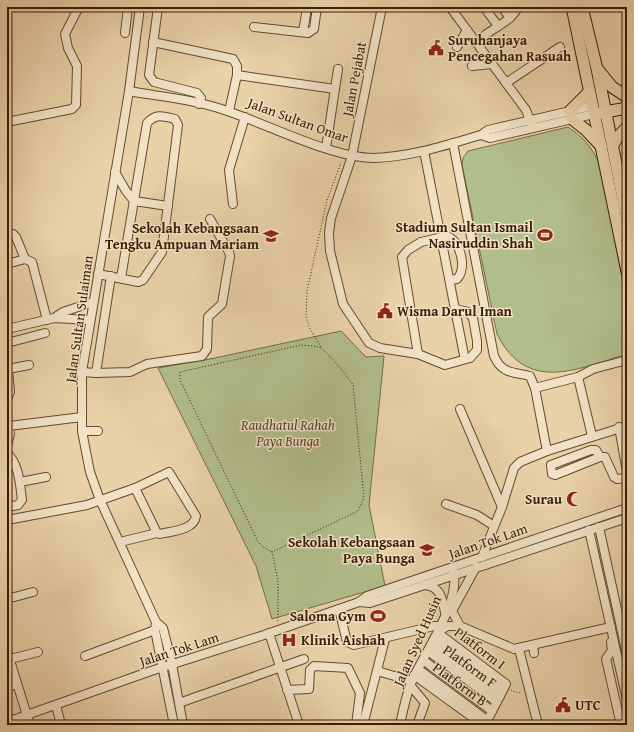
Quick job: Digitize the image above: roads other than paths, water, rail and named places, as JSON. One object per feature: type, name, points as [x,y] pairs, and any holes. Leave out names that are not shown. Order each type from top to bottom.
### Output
[{"type":"main road","points":[[572,7],[593,110],[607,146],[627,218]]},
{"type":"main road","points":[[582,7],[605,108],[607,146],[627,271]]},
{"type":"main road","points":[[597,69],[612,87],[627,97],[605,108]]},
{"type":"main road","points":[[589,92],[571,115],[586,130],[607,146]]},
{"type":"main road","points":[[593,110],[605,108],[627,108]]},
{"type":"main road","points":[[607,146],[627,127]]},
{"type":"street","points":[[7,122],[72,109],[76,105],[77,66],[68,48],[65,34],[79,7]]},
{"type":"street","points":[[124,33],[128,7]]},
{"type":"street","name":"Jalan Sultan Sulaiman","points":[[140,7],[129,91],[82,372],[82,431],[90,472],[100,500],[120,542],[156,626],[174,725]]},
{"type":"street","points":[[158,7],[149,75],[154,82],[197,93],[201,98],[200,104]]},
{"type":"street","points":[[254,27],[308,33],[314,29],[316,9],[306,7],[303,32]]},
{"type":"street","name":"Jalan Pejabat","points":[[381,7],[349,155],[331,218],[329,233],[330,251],[343,304],[369,344],[380,348],[418,354],[445,365],[467,357]]},
{"type":"street","points":[[450,7],[526,110],[532,124]]},
{"type":"street","points":[[484,7],[498,26]]},
{"type":"street","points":[[502,7],[510,18]]},
{"type":"street","points":[[485,35],[510,18],[516,12],[518,7]]},
{"type":"street","points":[[457,47],[467,30]]},
{"type":"street","points":[[154,42],[233,59],[237,66],[237,75],[229,111]]},
{"type":"street","points":[[506,83],[560,47]]},
{"type":"street","points":[[472,66],[492,64]]},
{"type":"street","points":[[326,148],[338,69]]},
{"type":"street","points":[[237,75],[335,89]]},
{"type":"street","name":"Jalan Sultan Omar","points":[[129,91],[229,111],[326,148],[349,155],[374,158],[424,151],[481,135],[488,130],[532,124],[593,110]]},
{"type":"street","points":[[98,274],[138,282],[147,277],[162,252],[178,126],[175,119],[158,115],[147,123],[121,278]]},
{"type":"street","points":[[233,204],[229,170],[244,117]]},
{"type":"street","points":[[453,143],[494,356],[498,365],[504,370],[530,376],[535,388],[547,451]]},
{"type":"street","points":[[424,151],[450,280],[456,308],[467,357],[477,350],[473,318],[468,312],[456,308]]},
{"type":"street","points":[[115,172],[126,191],[134,201],[168,206]]},
{"type":"street","points":[[82,372],[130,372],[147,364],[202,356],[207,349],[208,317],[222,304],[230,256],[210,219]]},
{"type":"street","points":[[7,234],[13,234],[16,237],[24,259]]},
{"type":"street","points":[[418,354],[402,258],[408,250],[421,242],[447,236],[458,245],[462,264],[462,274],[457,280],[450,280]]},
{"type":"street","points":[[7,264],[24,259],[32,262],[35,266],[50,319]]},
{"type":"street","points":[[96,373],[112,276]]},
{"type":"street","points":[[50,319],[63,312],[93,302]]},
{"type":"street","points":[[7,329],[50,319],[90,320]]},
{"type":"street","points":[[7,343],[45,333]]},
{"type":"street","points":[[535,388],[578,377],[593,369],[627,360]]},
{"type":"street","points":[[7,400],[10,392],[8,369],[29,365]]},
{"type":"street","points":[[578,377],[592,436]]},
{"type":"street","points":[[460,410],[502,507]]},
{"type":"street","points":[[7,446],[10,434],[8,423],[82,417]]},
{"type":"street","points":[[482,557],[502,507],[516,464],[547,451],[623,426],[627,472]]},
{"type":"street","points":[[82,431],[98,431]]},
{"type":"street","points":[[600,457],[596,450],[591,450],[551,465],[550,468],[552,474],[555,475],[600,457],[608,460],[614,477],[617,479],[627,478]]},
{"type":"street","points":[[7,453],[14,462],[20,482],[22,500],[21,504],[7,507]]},
{"type":"street","points":[[7,520],[79,507],[135,488],[169,472],[196,516],[196,521],[190,526],[120,542]]},
{"type":"street","points":[[20,482],[46,477]]},
{"type":"street","points":[[135,488],[157,534]]},
{"type":"street","points":[[446,504],[477,515],[494,526]]},
{"type":"street","name":"Jalan Tok Lam","points":[[359,602],[370,603],[422,585],[482,557],[627,508]]},
{"type":"street","name":"Jalan Tok Lam","points":[[7,722],[163,667],[172,662],[185,660],[359,602],[367,596],[453,571],[476,567],[627,518]]},
{"type":"street","points":[[599,527],[627,655]]},
{"type":"street","points":[[589,530],[609,627],[627,700]]},
{"type":"street","name":"Jalan Syed Husin","points":[[460,626],[452,612],[476,567]]},
{"type":"street","name":"Jalan Syed Husin","points":[[400,725],[426,655],[445,614],[453,586],[453,571]]},
{"type":"street","points":[[422,585],[433,586],[438,589],[442,598],[445,614]]},
{"type":"street","points":[[7,599],[32,592]]},
{"type":"street","points":[[339,609],[347,642],[354,645],[385,639],[434,626],[426,655],[425,703],[417,725]]},
{"type":"street","points":[[85,656],[156,626]]},
{"type":"street","name":"Jalan Sultan Sulaiman","points":[[156,626],[163,628],[172,662],[183,725]]},
{"type":"street","points":[[377,671],[426,655],[448,626],[460,626],[514,649],[533,649],[609,627]]},
{"type":"street","points":[[609,627],[612,650],[606,659],[621,725]]},
{"type":"street","points":[[269,633],[299,725]]},
{"type":"street","points":[[363,725],[385,639]]},
{"type":"street","points":[[168,647],[176,655],[185,660]]},
{"type":"street","points":[[519,649],[538,725]]},
{"type":"street","points":[[7,651],[30,725]]},
{"type":"street","points":[[10,659],[38,652]]},
{"type":"street","points":[[426,655],[494,707]]},
{"type":"street","points":[[426,655],[494,707]]},
{"type":"street","name":"Platform I","points":[[426,655],[494,707]]},
{"type":"street","name":"Platform F","points":[[426,655],[494,707]]},
{"type":"street","points":[[151,671],[157,666],[161,657]]},
{"type":"street","points":[[179,703],[304,660]]},
{"type":"street","points":[[287,690],[309,689],[310,670],[314,666],[348,668],[360,693],[356,725]]},
{"type":"street","points":[[7,688],[17,684]]},
{"type":"street","points":[[56,705],[62,725]]},
{"type":"place","name":"Suruhanjaya Pencegahan Rasuah","points":[[436,48]]},
{"type":"place","name":"Stadium Sultan Ismail Nasiruddin Shah","points":[[545,235]]},
{"type":"place","name":"Sekolah Kebangsaan Tengku Ampuan Mariam","points":[[271,236]]},
{"type":"place","name":"Wisma Darul Iman","points":[[385,311]]},
{"type":"place","name":"Surau","points":[[574,499]]},
{"type":"place","name":"Sekolah Kebangsaan Paya Bunga","points":[[427,550]]},
{"type":"place","name":"Saloma Gym","points":[[378,616]]},
{"type":"place","name":"Klinik Aishah","points":[[289,640]]},
{"type":"place","name":"UTC","points":[[563,705]]},
{"type":"park label","name":"Raudhatul Rahah Paya Bunga","points":[[288,434]]}]
